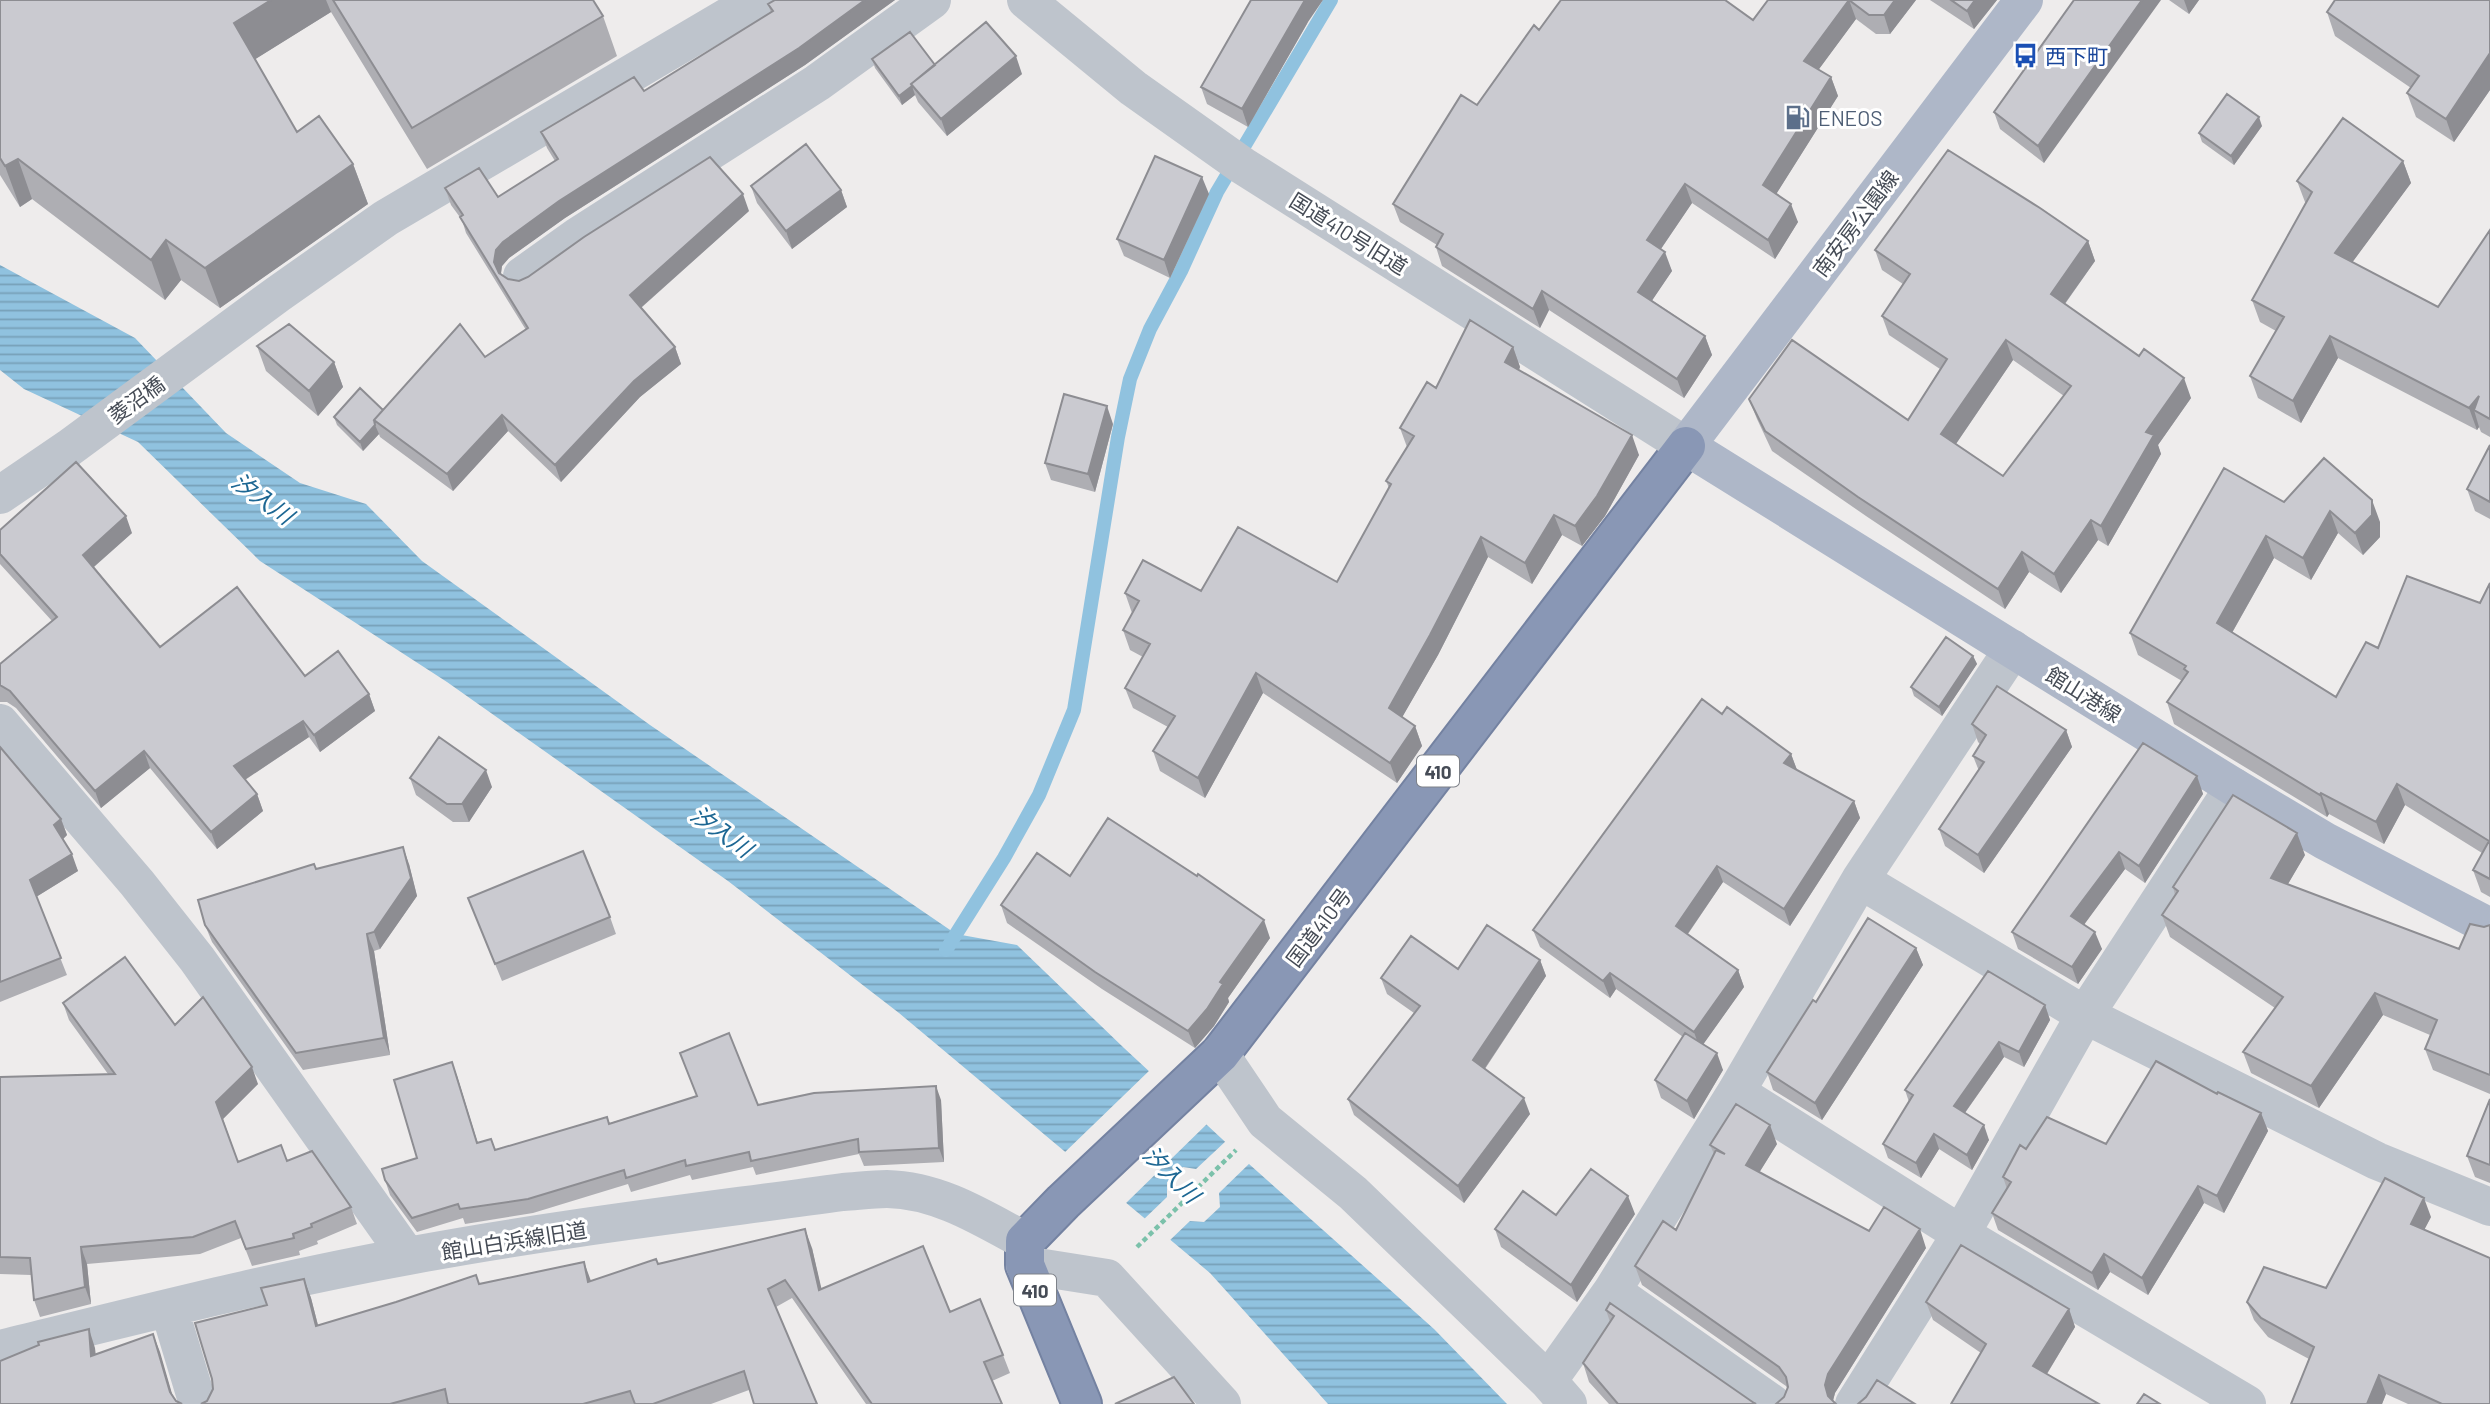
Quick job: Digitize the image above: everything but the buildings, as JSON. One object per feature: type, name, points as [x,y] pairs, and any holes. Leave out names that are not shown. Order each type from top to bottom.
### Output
[{"type":"highway","name":"国道410号","points":[[1025,1253],[1075,1190],[1220,1054],[1686,446]]},
{"type":"highway","name":"410","points":[[1025,1253],[1077,1401]]},
{"type":"main road","name":"南安房公園線","points":[[1686,446],[2024,0]]},
{"type":"main road","name":"館山港線","points":[[1686,446],[2234,788],[2325,841],[2490,927]]},
{"type":"street","name":"菱沼橋","points":[[0,495],[386,218],[756,0]]},
{"type":"street","points":[[522,276],[578,236],[817,83],[933,0]]},
{"type":"street","name":"国道410号旧道","points":[[1026,0],[1133,88],[1234,160],[1686,446]]},
{"type":"street","points":[[1220,1054],[1265,1121],[1353,1193],[1558,1393],[1612,1291],[1737,1092],[1860,880],[2013,649]]},
{"type":"street","points":[[0,723],[137,883],[197,959],[407,1256]]},
{"type":"street","points":[[1854,1404],[1961,1234],[2085,1015],[2234,788]]},
{"type":"street","points":[[1860,880],[2085,1015],[2377,1161],[2490,1208]]},
{"type":"street","points":[[1737,1092],[1961,1234],[2247,1404]]},
{"type":"street","name":"館山白浜線旧道","points":[[0,1349],[169,1308],[407,1256],[843,1192],[888,1189],[921,1193],[953,1203],[1025,1253],[1107,1278],[1222,1404]]},
{"type":"street","points":[[1612,1291],[1773,1404]]},
{"type":"street","points":[[169,1308],[198,1404]]},
{"type":"path","points":[[1132,1253],[1245,1141]]},
{"type":"water","name":"汐入川","points":[[0,265],[135,338],[226,433],[300,483],[366,504],[422,561],[650,725],[956,934],[1017,945],[1249,1164],[1434,1329],[1507,1404],[1328,1404],[1210,1273],[899,1013],[728,881],[447,682],[260,561],[138,442],[24,389],[0,370]]},
{"type":"pier","points":[[1151,1069],[1209,1122],[1124,1205],[1063,1154]]},
{"type":"pier","points":[[1227,1140],[1251,1162],[1219,1193],[1220,1207],[1204,1222],[1190,1221],[1168,1242],[1142,1221],[1167,1197],[1167,1182],[1183,1167],[1196,1169]]},
{"type":"waterway","points":[[946,950],[1004,858],[1039,795],[1074,710],[1118,437],[1130,379],[1150,329],[1181,271],[1217,192],[1331,0]]},
{"type":"place","name":"西下町","points":[[2025,55]]},
{"type":"place","name":"ENEOS","points":[[1798,117]]}]
